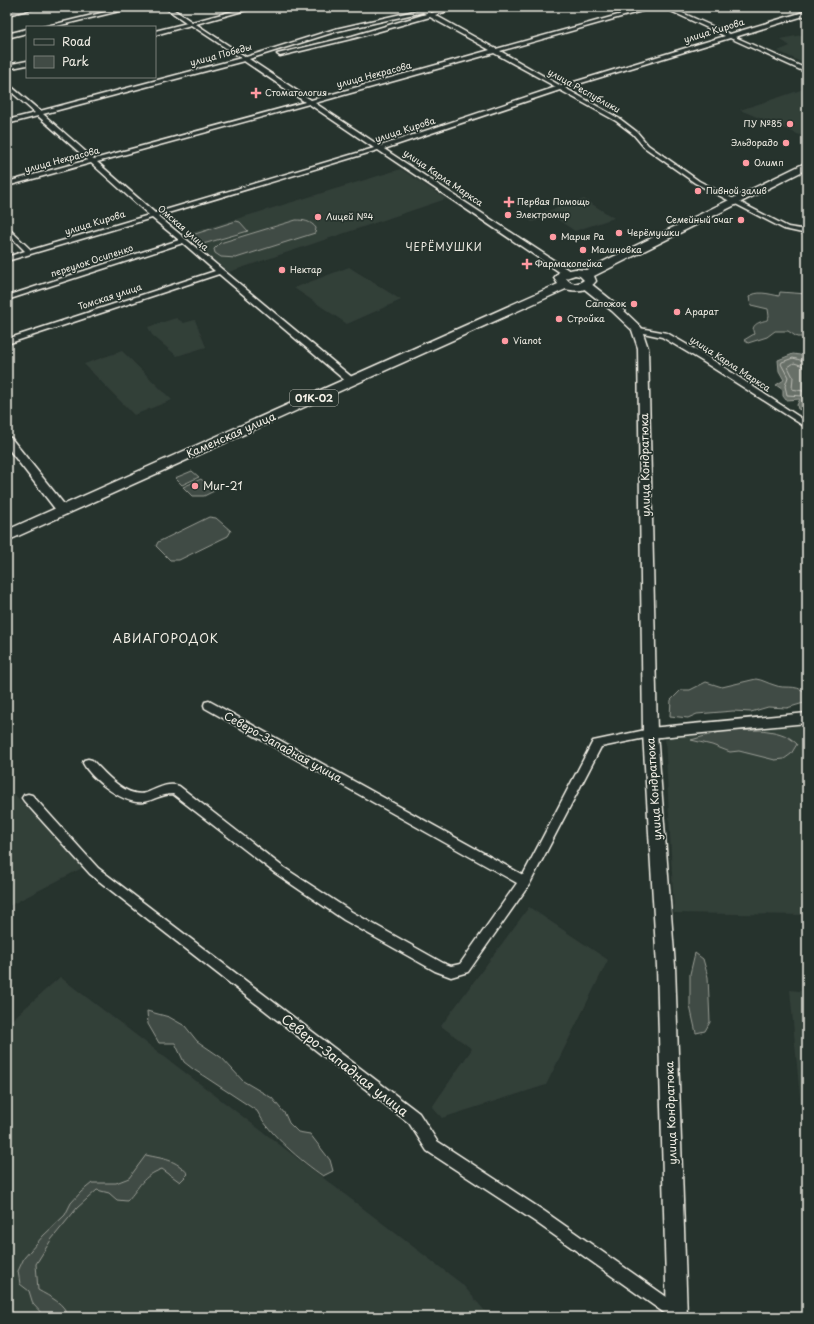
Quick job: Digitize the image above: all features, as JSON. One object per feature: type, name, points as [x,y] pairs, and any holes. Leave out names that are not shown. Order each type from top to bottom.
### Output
[{"type":"main road","name":"01К-02","points":[[566,279],[574,287],[736,200],[807,165]]},
{"type":"main road","name":"Каменская улица","points":[[7,536],[351,381],[566,279]]},
{"type":"main road","name":"улица Кондратюка","points":[[586,280],[637,329],[643,348],[650,733],[666,966],[676,1314]]},
{"type":"street","points":[[7,14],[37,7]]},
{"type":"street","points":[[50,26],[133,7]]},
{"type":"street","name":"улица Карла Маркса","points":[[167,7],[380,148],[566,279]]},
{"type":"street","points":[[156,33],[254,7]]},
{"type":"street","name":"улица Республики","points":[[417,7],[618,120],[635,133],[646,146],[697,182],[736,200],[786,228],[807,232]]},
{"type":"street","name":"улица Победы","points":[[7,122],[247,60],[337,30],[440,7]]},
{"type":"street","points":[[247,60],[353,37],[458,7]]},
{"type":"street","name":"улица Некрасова","points":[[7,184],[495,52],[653,7]]},
{"type":"street","points":[[666,7],[807,71]]},
{"type":"street","name":"улица Кирова","points":[[7,259],[380,148],[559,88],[807,13]]},
{"type":"street","points":[[7,36],[26,31]]},
{"type":"street","points":[[7,67],[26,62]]},
{"type":"street","points":[[796,66],[807,63]]},
{"type":"street","name":"Омская улица","points":[[7,84],[183,241],[351,381]]},
{"type":"street","points":[[7,95],[16,92]]},
{"type":"street","points":[[7,229],[30,252]]},
{"type":"street","name":"переулок Осипенко","points":[[7,298],[183,241]]},
{"type":"street","name":"Томская улица","points":[[7,342],[220,272]]},
{"type":"street","name":"улица Карла Маркса","points":[[637,329],[664,335],[670,338],[705,359],[807,426]]},
{"type":"street","points":[[7,440],[63,511]]},
{"type":"street","name":"Северо-Западная улица","points":[[209,705],[525,882]]},
{"type":"street","points":[[88,762],[118,791],[130,796],[142,798],[162,790],[175,789],[279,870],[348,916],[439,967],[451,972],[464,968],[525,882],[597,744],[650,733],[807,718]]},
{"type":"street","name":"Северо-Западная улица","points":[[28,798],[94,871],[414,1118],[432,1146],[538,1216],[676,1314]]},
{"type":"shaded area","points":[[807,34],[807,65],[778,51],[790,46],[780,39]]},
{"type":"shaded area","name":"ПУ №85","points":[[807,88],[807,138],[740,110]]},
{"type":"shaded area","name":"Лицей №4","points":[[401,169],[446,199],[229,272],[184,235]]},
{"type":"shaded area","points":[[584,199],[614,218],[575,231],[552,216],[532,222],[526,218]]},
{"type":"shaded area","points":[[349,267],[401,300],[347,324],[294,288]]},
{"type":"shaded area","points":[[176,318],[184,323],[195,320],[206,347],[177,356],[152,335],[148,327]]},
{"type":"shaded area","points":[[122,351],[172,400],[134,415],[84,364]]},
{"type":"shaded area","points":[[807,725],[807,915],[674,913],[665,736]]},
{"type":"shaded area","points":[[14,794],[84,867],[7,907],[7,798]]},
{"type":"shaded area","points":[[529,907],[608,960],[546,1085],[442,1118],[432,1107],[472,1049],[441,1026]]},
{"type":"shaded area","points":[[60,977],[462,1284],[490,1317],[7,1317],[7,1024]]},
{"type":"shaded area","points":[[790,990],[807,992],[807,1119],[802,1119]]},
{"type":"green space","points":[[296,220],[309,222],[312,224],[316,228],[315,233],[236,258],[221,257],[215,253],[214,249],[220,243]]},
{"type":"green space","points":[[236,221],[240,222],[248,231],[203,244],[192,235]]},
{"type":"green space","points":[[780,292],[807,294],[807,337],[797,337],[788,331],[775,331],[767,337],[748,343],[744,340],[754,334],[753,328],[756,324],[767,320],[769,316],[768,309],[751,305],[749,297],[759,293],[779,296]]},
{"type":"green space","points":[[192,471],[199,477],[182,485],[175,478]]},
{"type":"green space","points":[[201,479],[214,491],[204,496],[192,496],[183,487]]},
{"type":"green space","points":[[209,517],[216,518],[231,531],[228,536],[179,560],[170,560],[156,546],[158,542]]},
{"type":"green space","points":[[756,679],[782,687],[798,688],[807,693],[807,702],[787,708],[768,707],[751,712],[733,711],[697,714],[688,718],[670,716],[671,700],[681,690],[690,690],[706,682],[722,687]]},
{"type":"green space","points":[[761,730],[776,732],[784,735],[789,737],[797,744],[791,754],[784,759],[775,760],[739,751],[730,752],[712,745],[691,740],[723,731]]},
{"type":"green space","points":[[695,953],[703,959],[708,977],[710,1022],[705,1031],[696,1033],[690,1006],[690,974]]},
{"type":"green space","points":[[147,1011],[169,1017],[185,1026],[197,1041],[222,1058],[243,1081],[272,1098],[285,1114],[289,1123],[298,1132],[310,1134],[330,1160],[333,1171],[323,1176],[314,1170],[277,1138],[262,1120],[257,1111],[184,1062],[175,1043],[159,1043],[148,1024]]},
{"type":"green space","points":[[146,1155],[174,1162],[188,1174],[180,1182],[162,1169],[145,1179],[127,1201],[117,1200],[109,1193],[97,1190],[77,1208],[51,1240],[36,1264],[38,1290],[60,1304],[64,1308],[68,1317],[45,1317],[33,1304],[29,1291],[20,1284],[18,1271],[24,1258],[43,1236],[65,1215],[71,1203],[81,1192],[92,1183],[116,1183],[129,1178]]},
{"type":"water","points":[[793,354],[800,355],[807,359],[807,412],[798,409],[797,405],[800,399],[786,400],[783,396],[783,390],[776,385],[784,380],[779,371],[778,360]]},
{"type":"place","name":"Стоматология","points":[[256,93]]},
{"type":"place","name":"ПУ №85","points":[[790,124]]},
{"type":"place","name":"Эльдорадо","points":[[786,143]]},
{"type":"place","name":"Олимп","points":[[746,163]]},
{"type":"place","name":"Пивной залив","points":[[698,191]]},
{"type":"place","name":"Первая Помощь","points":[[509,202]]},
{"type":"place","name":"Электромир","points":[[508,215]]},
{"type":"place","name":"Лицей №4","points":[[318,217]]},
{"type":"place","name":"Семейный очаг","points":[[741,220]]},
{"type":"place","name":"Черёмушки","points":[[619,233]]},
{"type":"place","name":"Мария Ра","points":[[553,237]]},
{"type":"place","name":"Малиновка","points":[[583,250]]},
{"type":"place","name":"Фармакопейка","points":[[527,264]]},
{"type":"place","name":"Нектар","points":[[282,270]]},
{"type":"place","name":"Сапожок","points":[[634,304]]},
{"type":"place","name":"Арарат","points":[[677,312]]},
{"type":"place","name":"Стройка","points":[[559,319]]},
{"type":"place","name":"Vianot","points":[[505,341]]},
{"type":"place","name":"Миг-21","points":[[195,486]]},
{"type":"district","name":"ЧЕРЁМУШКИ","points":[[444,247]]},
{"type":"district","name":"АВИАГОРОДОК","points":[[166,639]]}]
